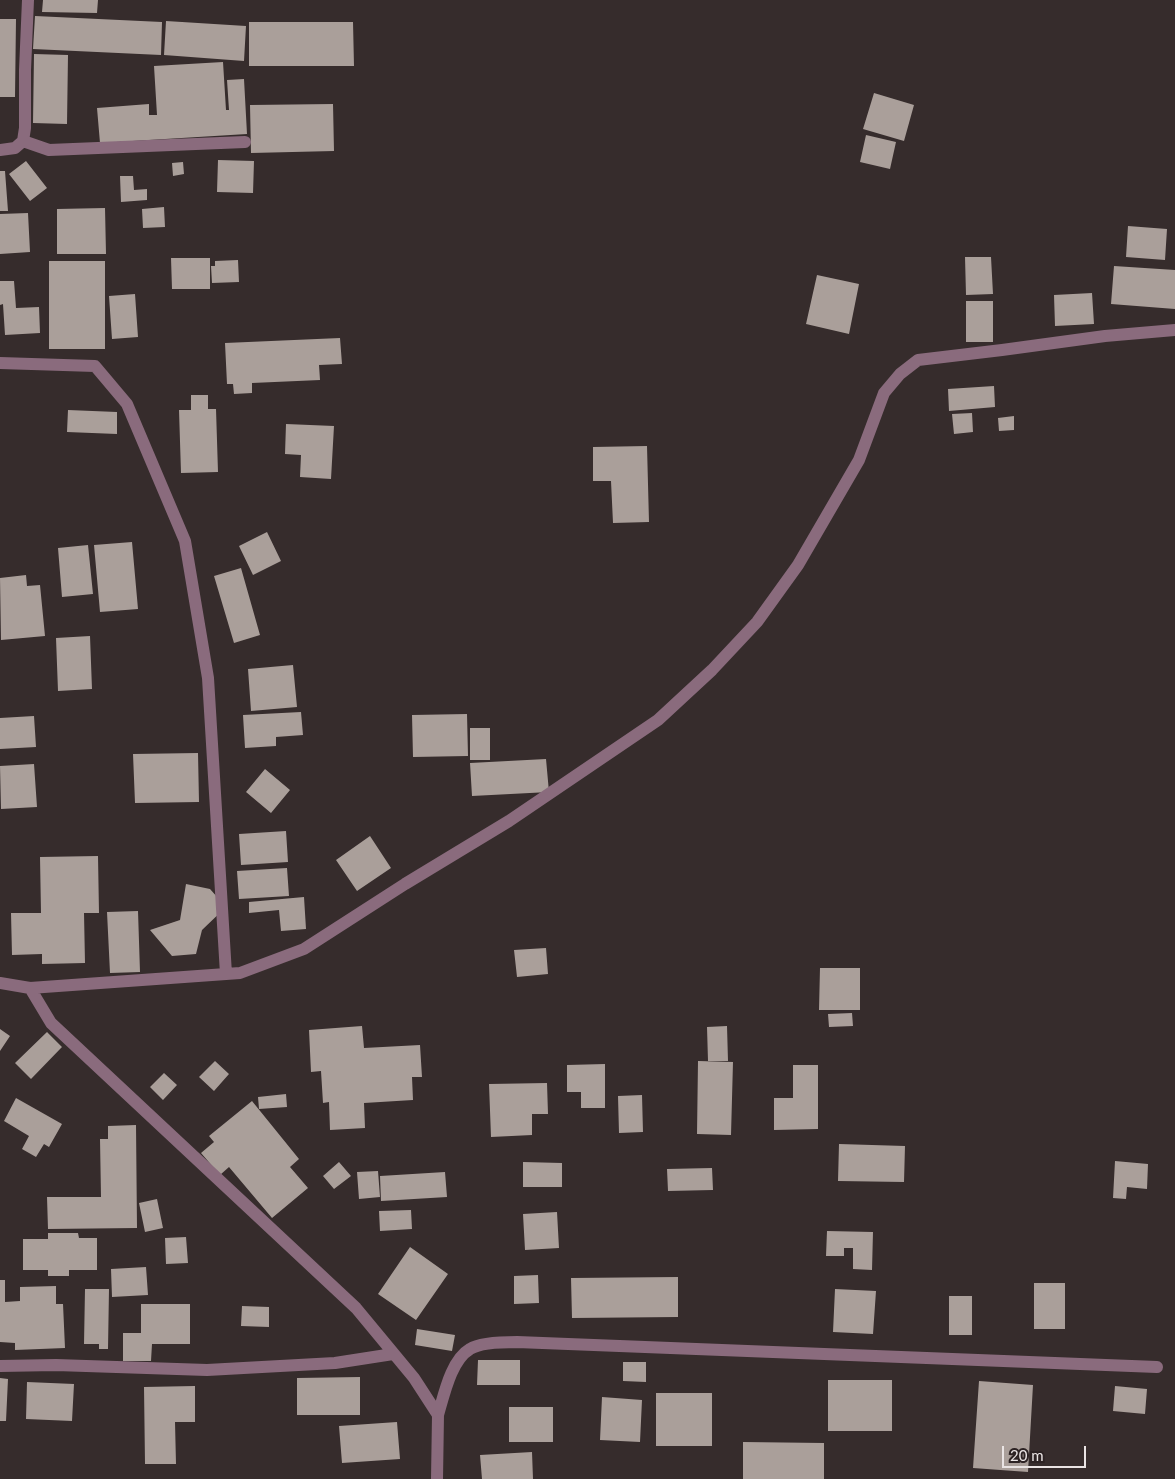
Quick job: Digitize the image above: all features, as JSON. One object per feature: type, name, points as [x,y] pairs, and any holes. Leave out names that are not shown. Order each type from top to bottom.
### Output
[{"type":"street","points":[[0,150],[15,148],[23,141],[25,128],[28,0]]},
{"type":"street","points":[[23,141],[49,150],[244,142]]},
{"type":"street","points":[[0,983],[30,988],[240,973],[304,949],[405,884],[509,821],[658,720],[712,670],[757,622],[798,565],[859,460],[884,393],[900,374],[918,360],[1105,336],[1175,330]]},
{"type":"street","points":[[0,363],[95,366],[127,404],[185,541],[208,678],[226,974]]},
{"type":"street","points":[[30,988],[51,1023],[356,1308],[414,1378],[438,1416]]},
{"type":"street","points":[[436,1479],[438,1416],[449,1379],[459,1360],[471,1348],[494,1343],[517,1342],[1157,1367]]},
{"type":"street","points":[[0,1366],[56,1365],[206,1370],[336,1363],[393,1354]]},
{"type":"building","points":[[43,0],[98,0],[97,13],[42,12]]},
{"type":"building","points":[[35,16],[162,22],[161,55],[33,49]]},
{"type":"building","points":[[0,19],[16,19],[15,97],[0,97]]},
{"type":"building","points":[[166,21],[246,26],[244,61],[164,55]]},
{"type":"building","points":[[249,22],[353,22],[354,66],[249,66]]},
{"type":"building","points":[[34,54],[68,55],[67,124],[33,123]]},
{"type":"building","points":[[223,62],[226,110],[229,110],[227,80],[244,79],[247,134],[100,143],[97,108],[149,104],[149,115],[157,115],[154,66]]},
{"type":"building","points":[[874,93],[914,105],[904,141],[863,129]]},
{"type":"building","points":[[333,104],[334,151],[251,153],[250,105]]},
{"type":"building","points":[[866,135],[896,142],[890,169],[860,162]]},
{"type":"building","points":[[218,160],[254,161],[253,193],[217,192]]},
{"type":"building","points":[[26,161],[47,188],[30,201],[9,174]]},
{"type":"building","points":[[183,162],[184,174],[173,176],[172,163]]},
{"type":"building","points":[[0,171],[5,171],[8,211],[0,211]]},
{"type":"building","points":[[120,176],[133,176],[134,190],[147,189],[147,200],[121,202]]},
{"type":"building","points":[[164,207],[165,227],[143,228],[142,209]]},
{"type":"building","points":[[105,208],[106,254],[57,254],[57,209]]},
{"type":"building","points":[[28,213],[30,252],[0,254],[0,214]]},
{"type":"building","points":[[1128,226],[1167,229],[1165,260],[1126,257]]},
{"type":"building","points":[[965,257],[991,257],[993,294],[966,295]]},
{"type":"building","points":[[171,258],[210,258],[210,289],[172,289]]},
{"type":"building","points":[[238,260],[239,282],[212,283],[211,266],[215,266],[215,261]]},
{"type":"building","points":[[49,261],[105,261],[105,349],[49,349]]},
{"type":"building","points":[[1114,266],[1175,270],[1175,309],[1111,304]]},
{"type":"building","points":[[817,275],[859,284],[849,334],[806,324]]},
{"type":"building","points":[[0,281],[14,281],[16,308],[39,307],[40,333],[5,335],[3,304],[0,305]]},
{"type":"building","points":[[1092,293],[1094,324],[1055,326],[1054,295]]},
{"type":"building","points":[[135,294],[138,337],[112,339],[109,296]]},
{"type":"building","points":[[966,301],[993,301],[993,342],[966,342]]},
{"type":"building","points":[[340,338],[342,364],[319,365],[320,380],[252,383],[252,393],[234,394],[233,384],[227,384],[225,343]]},
{"type":"building","points":[[994,386],[995,407],[949,411],[948,389]]},
{"type":"building","points":[[191,395],[208,395],[208,409],[216,409],[218,472],[181,473],[179,410],[191,410]]},
{"type":"building","points":[[68,410],[117,412],[117,434],[67,432]]},
{"type":"building","points":[[972,413],[973,432],[954,434],[952,414]]},
{"type":"building","points":[[1014,416],[1014,430],[999,431],[998,418]]},
{"type":"building","points":[[286,424],[334,426],[331,479],[300,477],[301,455],[285,454]]},
{"type":"building","points":[[647,446],[649,522],[613,523],[611,481],[593,481],[593,447]]},
{"type":"building","points":[[267,532],[281,561],[253,575],[239,546]]},
{"type":"building","points":[[132,542],[138,609],[100,612],[94,545]]},
{"type":"building","points":[[88,545],[93,594],[62,597],[58,548]]},
{"type":"building","points":[[241,568],[260,635],[234,643],[214,576]]},
{"type":"building","points":[[26,575],[27,586],[40,585],[45,636],[1,640],[0,578]]},
{"type":"building","points":[[90,636],[92,689],[58,691],[56,638]]},
{"type":"building","points":[[293,665],[297,707],[251,711],[248,669]]},
{"type":"building","points":[[301,712],[303,735],[276,737],[276,746],[245,748],[243,715]]},
{"type":"building","points":[[467,714],[468,756],[413,757],[412,715]]},
{"type":"building","points":[[34,716],[36,747],[0,749],[0,718]]},
{"type":"building","points":[[470,728],[490,728],[490,760],[470,760]]},
{"type":"building","points":[[198,753],[199,802],[135,803],[133,754]]},
{"type":"building","points":[[546,759],[549,792],[472,796],[470,763]]},
{"type":"building","points":[[34,764],[37,807],[1,809],[0,766]]},
{"type":"building","points":[[265,769],[290,790],[271,813],[246,792]]},
{"type":"building","points":[[286,831],[288,862],[241,865],[239,834]]},
{"type":"building","points":[[370,836],[391,868],[357,891],[336,860]]},
{"type":"building","points":[[98,856],[99,913],[84,913],[85,963],[42,964],[42,954],[12,955],[11,913],[41,913],[40,857]]},
{"type":"building","points":[[287,868],[289,896],[239,899],[237,871]]},
{"type":"building","points":[[186,884],[210,889],[226,907],[202,930],[196,954],[172,956],[150,930],[180,920]]},
{"type":"building","points":[[304,897],[306,929],[281,931],[279,910],[249,913],[249,902]]},
{"type":"building","points":[[138,911],[140,972],[110,973],[107,912]]},
{"type":"building","points":[[546,948],[548,974],[517,977],[514,950]]},
{"type":"building","points":[[820,968],[860,968],[860,1010],[819,1010]]},
{"type":"building","points":[[852,1013],[853,1026],[829,1027],[828,1014]]},
{"type":"building","points":[[362,1026],[364,1048],[420,1045],[422,1077],[412,1077],[413,1100],[364,1103],[365,1128],[330,1130],[329,1102],[323,1103],[321,1071],[311,1072],[309,1030]]},
{"type":"building","points":[[727,1026],[728,1061],[708,1061],[707,1027]]},
{"type":"building","points":[[0,1029],[10,1036],[0,1051]]},
{"type":"building","points":[[47,1032],[62,1047],[31,1079],[15,1063]]},
{"type":"building","points":[[215,1061],[229,1074],[214,1091],[199,1077]]},
{"type":"building","points":[[698,1061],[733,1062],[731,1135],[697,1134]]},
{"type":"building","points":[[605,1064],[605,1108],[581,1108],[581,1092],[567,1092],[567,1065]]},
{"type":"building","points":[[793,1065],[818,1065],[818,1129],[774,1130],[774,1098],[793,1098]]},
{"type":"building","points":[[164,1073],[177,1085],[163,1100],[150,1087]]},
{"type":"building","points":[[547,1083],[548,1114],[532,1114],[532,1135],[491,1137],[489,1084]]},
{"type":"building","points":[[286,1094],[287,1107],[259,1109],[258,1097]]},
{"type":"building","points":[[642,1095],[643,1132],[619,1133],[618,1096]]},
{"type":"building","points":[[16,1098],[62,1124],[49,1147],[44,1144],[36,1157],[22,1149],[29,1136],[4,1121]]},
{"type":"building","points":[[252,1101],[299,1159],[290,1167],[308,1188],[272,1218],[229,1167],[220,1175],[201,1153],[214,1142],[209,1136]]},
{"type":"building","points":[[136,1125],[137,1228],[48,1229],[47,1197],[101,1197],[100,1139],[108,1139],[108,1126]]},
{"type":"building","points":[[839,1144],[905,1146],[904,1182],[838,1181]]},
{"type":"building","points":[[1115,1161],[1148,1164],[1147,1189],[1127,1187],[1126,1199],[1113,1198]]},
{"type":"building","points":[[339,1162],[351,1176],[334,1189],[323,1176]]},
{"type":"building","points":[[523,1162],[562,1163],[562,1187],[523,1187]]},
{"type":"building","points":[[712,1168],[713,1190],[668,1191],[667,1169]]},
{"type":"building","points":[[378,1171],[380,1197],[359,1199],[357,1172]]},
{"type":"building","points":[[445,1172],[447,1197],[381,1201],[380,1176]]},
{"type":"building","points":[[157,1199],[163,1228],[145,1232],[139,1203]]},
{"type":"building","points":[[411,1210],[412,1229],[380,1231],[379,1211]]},
{"type":"building","points":[[557,1212],[559,1248],[525,1250],[523,1214]]},
{"type":"building","points":[[827,1231],[873,1232],[872,1270],[853,1269],[853,1248],[844,1248],[844,1256],[826,1256]]},
{"type":"building","points":[[48,1233],[78,1233],[79,1238],[97,1238],[97,1270],[69,1270],[69,1276],[48,1276],[48,1270],[23,1270],[23,1239],[48,1239]]},
{"type":"building","points":[[186,1237],[188,1263],[166,1264],[165,1238]]},
{"type":"building","points":[[410,1247],[448,1274],[416,1320],[378,1294]]},
{"type":"building","points":[[146,1267],[148,1295],[112,1297],[111,1269]]},
{"type":"building","points":[[538,1275],[539,1303],[514,1304],[514,1276]]},
{"type":"building","points":[[678,1277],[678,1317],[572,1318],[571,1278]]},
{"type":"building","points":[[0,1280],[5,1280],[5,1302],[20,1301],[20,1287],[56,1286],[56,1304],[63,1304],[65,1348],[15,1350],[15,1343],[0,1342]]},
{"type":"building","points":[[1034,1283],[1065,1283],[1065,1329],[1034,1329]]},
{"type":"building","points":[[85,1289],[109,1289],[108,1349],[99,1349],[99,1344],[84,1344]]},
{"type":"building","points":[[835,1289],[876,1291],[873,1334],[833,1332]]},
{"type":"building","points":[[949,1296],[972,1296],[972,1335],[949,1335]]},
{"type":"building","points":[[141,1304],[190,1304],[190,1344],[152,1344],[151,1361],[123,1361],[123,1333],[141,1333]]},
{"type":"building","points":[[242,1306],[269,1307],[269,1327],[241,1326]]},
{"type":"building","points":[[417,1329],[455,1335],[452,1351],[415,1345]]},
{"type":"building","points":[[478,1360],[520,1360],[520,1385],[477,1385]]},
{"type":"building","points":[[623,1362],[646,1362],[646,1382],[623,1381]]},
{"type":"building","points":[[360,1377],[360,1415],[297,1415],[297,1378]]},
{"type":"building","points":[[0,1378],[8,1379],[6,1421],[0,1421]]},
{"type":"building","points":[[828,1380],[892,1380],[892,1431],[828,1431]]},
{"type":"building","points":[[979,1381],[1033,1385],[1028,1472],[973,1468]]},
{"type":"building","points":[[27,1382],[74,1384],[72,1421],[26,1419]]},
{"type":"building","points":[[195,1386],[195,1422],[175,1422],[176,1464],[145,1464],[144,1387]]},
{"type":"building","points":[[1115,1386],[1147,1389],[1145,1414],[1113,1411]]},
{"type":"building","points":[[656,1393],[712,1393],[712,1446],[656,1446]]},
{"type":"building","points":[[602,1397],[642,1400],[640,1442],[600,1440]]},
{"type":"building","points":[[509,1407],[553,1407],[553,1442],[509,1442]]},
{"type":"building","points":[[397,1422],[400,1459],[342,1463],[339,1426]]},
{"type":"building","points":[[743,1442],[824,1443],[824,1479],[743,1479]]},
{"type":"building","points":[[532,1452],[533,1479],[482,1479],[480,1455]]}]
